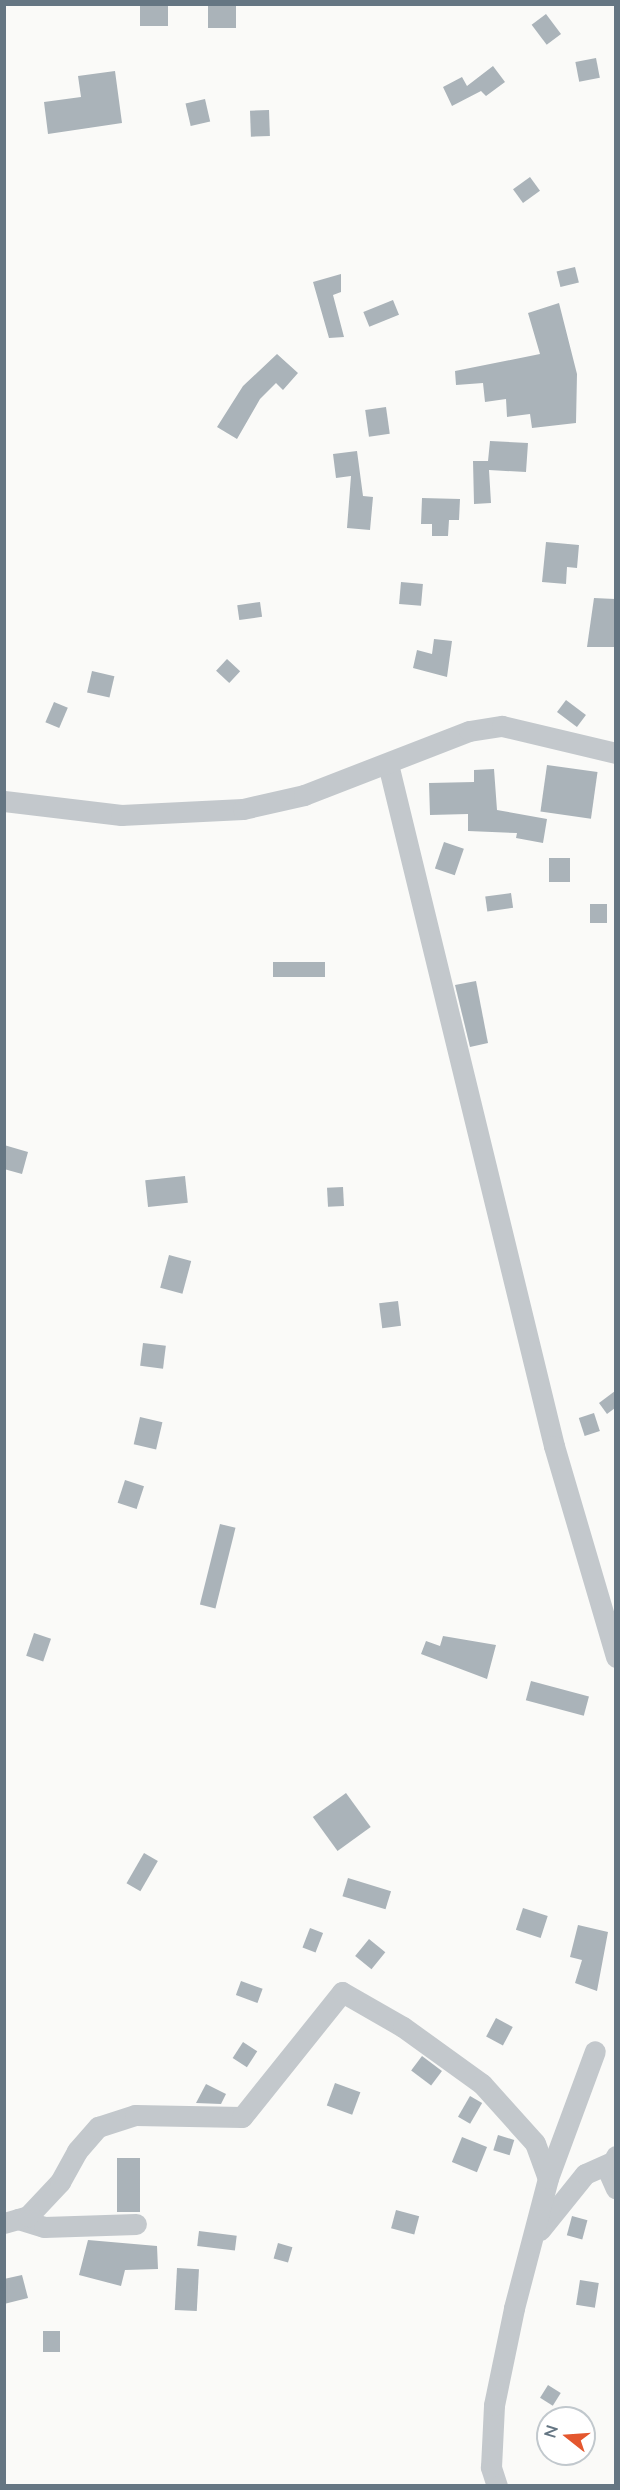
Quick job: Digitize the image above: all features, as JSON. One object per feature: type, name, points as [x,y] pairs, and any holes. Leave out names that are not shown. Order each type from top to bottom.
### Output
[{"type":"street","points":[[4,801],[121,815],[243,809],[304,795],[469,731],[502,726],[615,753]]},
{"type":"street","points":[[388,764],[554,1446],[615,1657]]},
{"type":"street","points":[[11,2221],[28,2216],[60,2182],[77,2151],[98,2127],[135,2115],[242,2117],[342,1992],[403,2027],[482,2084],[535,2143],[548,2178]]},
{"type":"street","points":[[497,2486],[491,2467],[494,2405],[548,2178],[595,2051]]},
{"type":"street","points":[[531,2242],[585,2174],[614,2159]]},
{"type":"street","points":[[614,2159],[609,2180],[615,2189]]},
{"type":"street","points":[[11,2221],[44,2227],[136,2224]]},
{"type":"building","points":[[140,4],[168,4],[168,26],[140,26]]},
{"type":"building","points":[[208,4],[236,4],[236,28],[208,28]]},
{"type":"building","points":[[546,14],[561,34],[547,45],[532,25]]},
{"type":"building","points":[[596,58],[600,78],[579,82],[575,62]]},
{"type":"building","points":[[493,66],[505,82],[486,96],[481,91],[452,106],[443,87],[462,77],[467,86]]},
{"type":"building","points":[[115,71],[122,123],[48,134],[44,102],[81,97],[78,76]]},
{"type":"building","points":[[205,99],[210,121],[191,126],[186,103]]},
{"type":"building","points":[[269,110],[270,136],[251,137],[250,111]]},
{"type":"building","points":[[530,177],[540,191],[523,203],[513,189]]},
{"type":"building","points":[[575,267],[579,283],[560,287],[557,272]]},
{"type":"building","points":[[341,274],[341,292],[333,295],[344,337],[329,338],[313,282]]},
{"type":"building","points":[[393,300],[399,315],[369,327],[363,312]]},
{"type":"building","points":[[559,303],[577,374],[576,423],[532,428],[530,414],[507,417],[506,399],[485,402],[483,383],[456,385],[455,371],[540,354],[528,313]]},
{"type":"building","points":[[277,354],[298,373],[283,390],[276,383],[260,399],[237,439],[217,427],[243,386]]},
{"type":"building","points":[[386,407],[390,434],[369,437],[365,410]]},
{"type":"building","points":[[490,441],[528,443],[526,472],[489,470],[491,503],[474,504],[473,461],[488,461]]},
{"type":"building","points":[[357,451],[363,496],[373,497],[370,530],[347,528],[351,476],[336,478],[333,454]]},
{"type":"building","points":[[422,498],[460,499],[459,520],[449,520],[448,536],[432,536],[432,524],[421,524]]},
{"type":"building","points":[[546,542],[579,545],[577,568],[567,567],[566,584],[542,582]]},
{"type":"building","points":[[401,582],[423,584],[421,606],[399,604]]},
{"type":"building","points":[[594,598],[615,599],[615,647],[587,647]]},
{"type":"building","points":[[260,602],[262,617],[239,620],[237,605]]},
{"type":"building","points":[[434,639],[452,641],[447,677],[413,668],[417,650],[432,654]]},
{"type":"building","points":[[227,659],[240,671],[229,683],[216,671]]},
{"type":"building","points":[[92,671],[114,676],[109,698],[87,692]]},
{"type":"building","points":[[566,700],[586,715],[577,727],[557,712]]},
{"type":"building","points":[[54,702],[68,708],[59,728],[45,722]]},
{"type":"building","points":[[547,765],[598,772],[591,819],[540,812]]},
{"type":"building","points":[[494,769],[497,810],[547,819],[543,843],[516,838],[517,833],[468,831],[468,814],[430,815],[429,783],[474,782],[474,770]]},
{"type":"building","points":[[444,842],[464,849],[455,875],[435,868]]},
{"type":"building","points":[[549,858],[570,858],[570,882],[549,882]]},
{"type":"building","points":[[511,893],[513,908],[487,911],[485,897]]},
{"type":"building","points":[[590,904],[607,904],[607,923],[590,923]]},
{"type":"building","points":[[273,962],[325,962],[325,977],[273,977]]},
{"type":"building","points":[[476,981],[488,1043],[470,1047],[455,985]]},
{"type":"building","points":[[4,1145],[28,1152],[22,1174],[4,1169]]},
{"type":"building","points":[[185,1176],[188,1203],[148,1207],[145,1180]]},
{"type":"building","points":[[343,1187],[344,1206],[328,1207],[327,1188]]},
{"type":"building","points":[[169,1255],[191,1261],[182,1294],[160,1288]]},
{"type":"building","points":[[398,1301],[401,1326],[382,1328],[379,1303]]},
{"type":"building","points":[[143,1343],[166,1346],[163,1369],[140,1366]]},
{"type":"building","points":[[615,1391],[615,1408],[607,1414],[599,1403]]},
{"type":"building","points":[[594,1413],[600,1431],[585,1436],[579,1418]]},
{"type":"building","points":[[140,1417],[162,1422],[156,1449],[134,1444]]},
{"type":"building","points":[[125,1480],[144,1486],[137,1509],[118,1503]]},
{"type":"building","points":[[220,1524],[236,1528],[215,1608],[200,1605]]},
{"type":"building","points":[[34,1633],[51,1639],[43,1662],[26,1656]]},
{"type":"building","points":[[443,1636],[496,1645],[487,1679],[421,1654],[426,1641],[440,1646]]},
{"type":"building","points":[[531,1681],[589,1697],[584,1716],[526,1700]]},
{"type":"building","points":[[346,1793],[371,1827],[338,1851],[313,1817]]},
{"type":"building","points":[[144,1853],[158,1861],[140,1891],[126,1883]]},
{"type":"building","points":[[348,1878],[391,1891],[385,1909],[342,1896]]},
{"type":"building","points":[[523,1908],[548,1916],[541,1938],[516,1930]]},
{"type":"building","points":[[578,1925],[608,1932],[597,1991],[575,1983],[582,1960],[570,1957]]},
{"type":"building","points":[[310,1928],[323,1933],[316,1953],[302,1948]]},
{"type":"building","points":[[369,1939],[385,1952],[371,1969],[355,1956]]},
{"type":"building","points":[[241,1981],[263,1989],[257,2003],[236,1995]]},
{"type":"building","points":[[496,2018],[513,2027],[503,2045],[486,2037]]},
{"type":"building","points":[[243,2042],[257,2051],[247,2067],[233,2058]]},
{"type":"building","points":[[422,2056],[442,2071],[431,2085],[411,2070]]},
{"type":"building","points":[[335,2083],[360,2092],[352,2115],[327,2106]]},
{"type":"building","points":[[206,2084],[226,2094],[221,2104],[196,2103]]},
{"type":"building","points":[[470,2096],[482,2103],[470,2124],[458,2117]]},
{"type":"building","points":[[498,2135],[514,2140],[510,2155],[493,2150]]},
{"type":"building","points":[[462,2137],[487,2147],[477,2172],[452,2162]]},
{"type":"building","points":[[117,2158],[140,2158],[140,2212],[117,2212]]},
{"type":"building","points":[[396,2210],[419,2216],[414,2235],[391,2228]]},
{"type":"building","points":[[572,2216],[587,2220],[582,2239],[567,2235]]},
{"type":"building","points":[[199,2231],[237,2236],[235,2251],[197,2246]]},
{"type":"building","points":[[88,2240],[157,2246],[158,2269],[125,2270],[121,2286],[79,2275]]},
{"type":"building","points":[[278,2243],[292,2247],[288,2263],[274,2258]]},
{"type":"building","points":[[177,2268],[199,2269],[197,2311],[175,2310]]},
{"type":"building","points":[[22,2275],[28,2298],[4,2304],[4,2279]]},
{"type":"building","points":[[580,2280],[599,2283],[595,2308],[576,2305]]},
{"type":"building","points":[[43,2331],[60,2331],[60,2352],[43,2352]]},
{"type":"building","points":[[548,2385],[561,2393],[553,2406],[540,2398]]}]
